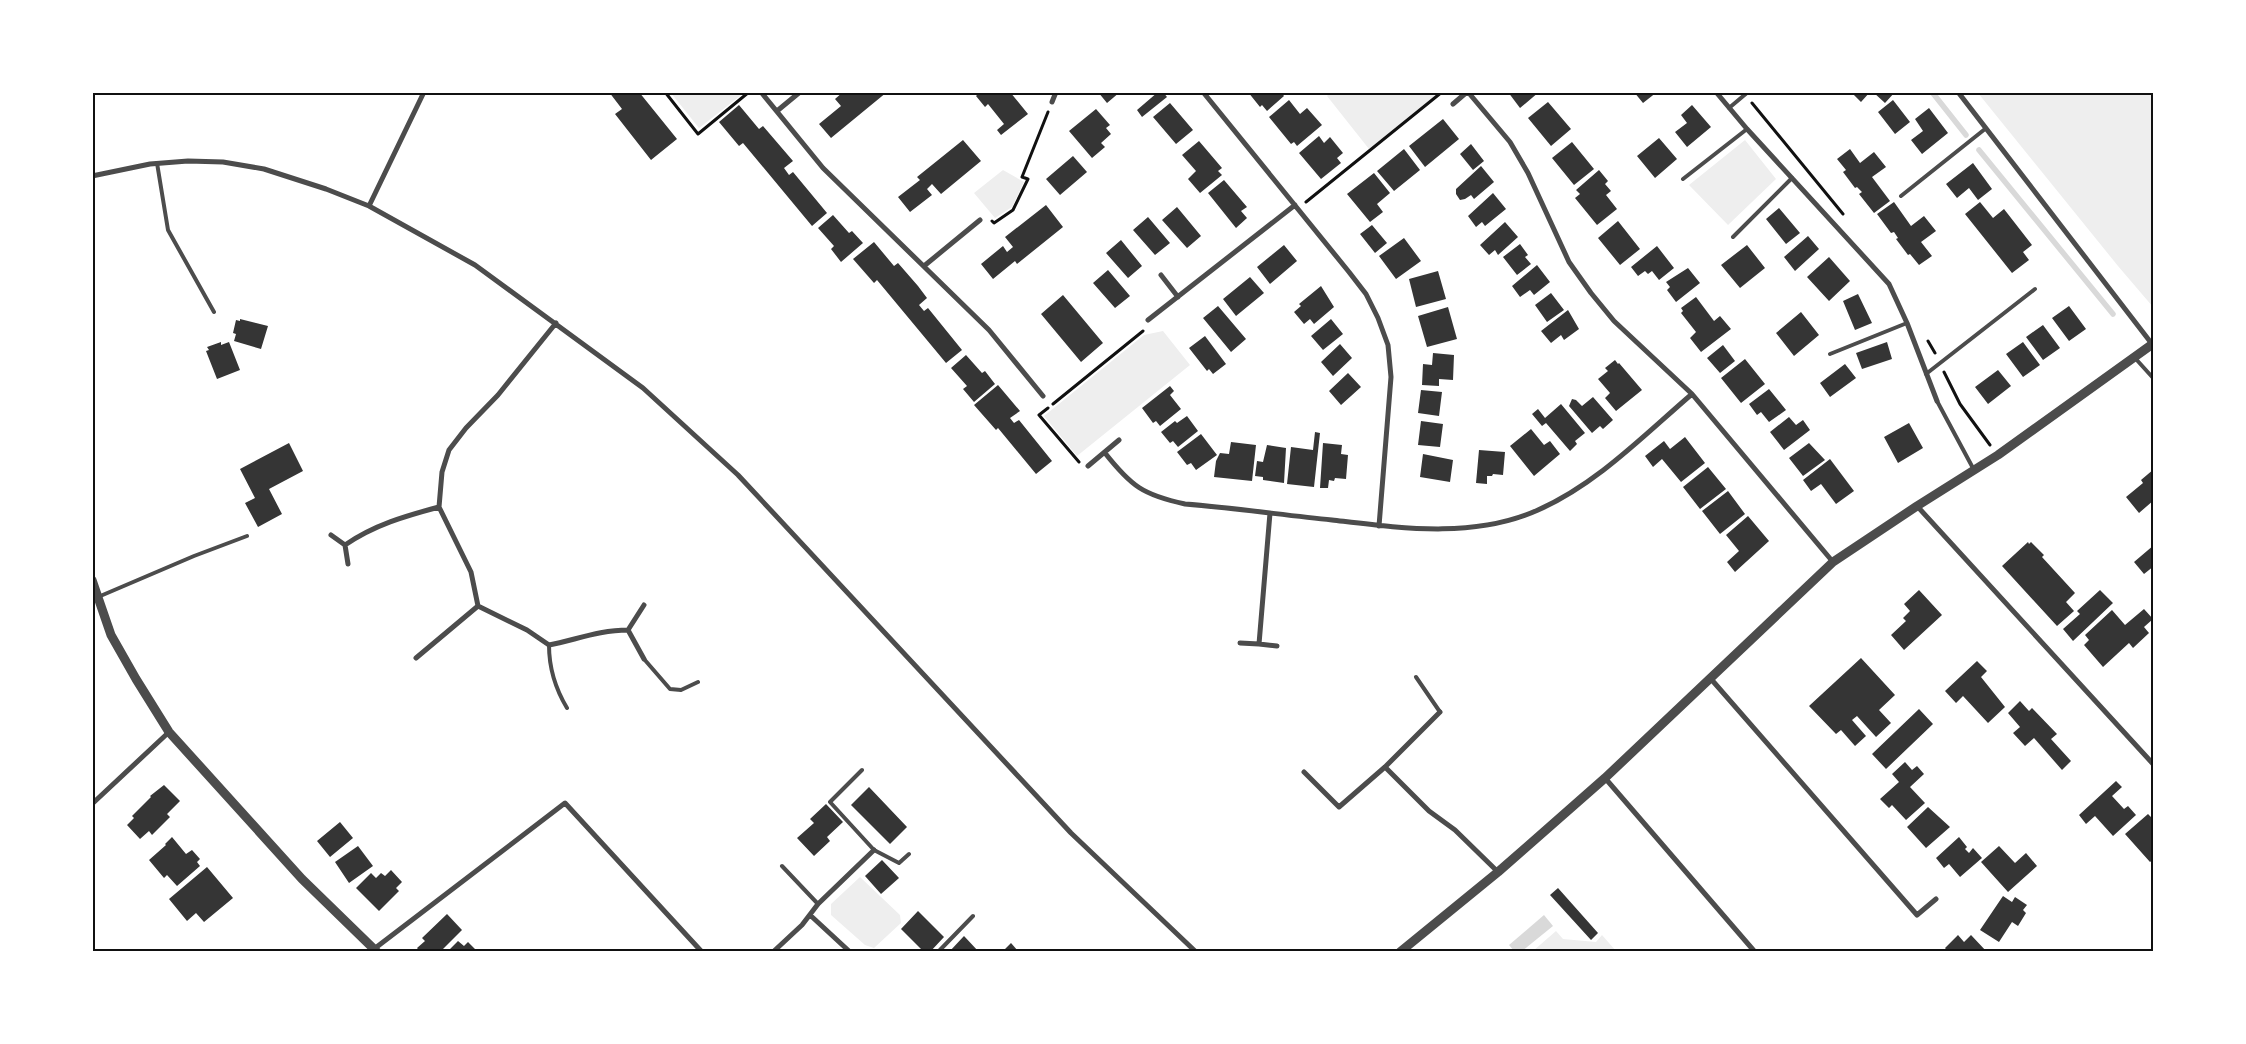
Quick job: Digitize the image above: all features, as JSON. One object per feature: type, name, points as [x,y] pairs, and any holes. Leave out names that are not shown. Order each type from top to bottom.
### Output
[{"type":"street","points":[[368,206],[424,92]]},
{"type":"street","points":[[761,92],[823,168],[989,330],[1043,396]]},
{"type":"street","points":[[778,111],[800,92]]},
{"type":"street","points":[[1052,102],[1056,92]]},
{"type":"street","points":[[1202,92],[1366,294],[1378,318],[1388,345],[1391,377],[1379,526]]},
{"type":"street","points":[[1453,104],[1468,92],[1510,142],[1528,173],[1569,262],[1591,293],[1614,320],[1692,394],[1833,562]]},
{"type":"street","points":[[1716,92],[1747,129],[1889,284],[1907,323],[1937,401]]},
{"type":"street","points":[[1400,952],[1498,872],[1605,778],[1833,562],[1916,506],[1974,470],[2153,344],[1958,92]]},
{"type":"street","points":[[92,176],[157,163],[188,161],[223,162],[264,169],[326,189],[368,206],[475,265],[643,388],[738,475],[1071,833],[1196,952]]},
{"type":"street","points":[[1148,320],[1297,207]]},
{"type":"street","points":[[924,266],[980,220]]},
{"type":"street","points":[[1161,276],[1178,297]]},
{"type":"street","points":[[478,606],[471,572],[440,507],[442,472],[448,450],[498,395],[556,323]]},
{"type":"street","points":[[1104,453],[1129,481],[1140,490],[1159,498],[1379,526],[1458,529],[1498,523],[1537,510],[1567,495],[1600,472],[1692,394]]},
{"type":"street","points":[[1088,466],[1120,440]]},
{"type":"street","points":[[1916,506],[2154,765]]},
{"type":"street","points":[[345,545],[365,531],[390,520],[440,507]]},
{"type":"street","points":[[1259,644],[1270,513]]},
{"type":"street","points":[[331,535],[345,545],[348,564]]},
{"type":"street","points":[[92,580],[111,634],[170,732],[302,879],[376,950],[565,803],[702,952]]},
{"type":"street","points":[[628,630],[644,605]]},
{"type":"street","points":[[478,606],[527,630],[548,645],[596,634],[628,630]]},
{"type":"street","points":[[416,658],[478,606]]},
{"type":"street","points":[[628,630],[644,659]]},
{"type":"street","points":[[1240,643],[1277,646]]},
{"type":"street","points":[[1710,680],[1917,915],[1936,899]]},
{"type":"street","points":[[1304,772],[1339,807],[1385,768],[1440,712]]},
{"type":"street","points":[[92,804],[170,732]]},
{"type":"street","points":[[1385,768],[1429,812],[1455,830],[1498,872]]},
{"type":"street","points":[[1605,778],[1755,952]]},
{"type":"street","points":[[773,952],[810,915],[818,904],[874,850]]},
{"type":"street","points":[[810,915],[850,952]]},
{"type":"lane","points":[[1729,108],[1748,92]]},
{"type":"lane","points":[[1683,179],[1747,129]]},
{"type":"lane","points":[[1901,196],[1985,129]]},
{"type":"lane","points":[[157,163],[168,230],[214,312]]},
{"type":"lane","points":[[1733,237],[1792,178]]},
{"type":"lane","points":[[1926,374],[2035,289]]},
{"type":"lane","points":[[1830,354],[1907,323]]},
{"type":"lane","points":[[2134,357],[2154,379]]},
{"type":"lane","points":[[1937,401],[1974,470]]},
{"type":"lane","points":[[98,597],[194,556],[247,536]]},
{"type":"lane","points":[[548,645],[549,664],[552,675],[559,696],[567,708]]},
{"type":"lane","points":[[644,659],[670,689],[682,690],[698,682]]},
{"type":"lane","points":[[1416,677],[1440,712]]},
{"type":"lane","points":[[862,770],[830,802],[874,850],[899,863],[909,854]]},
{"type":"lane","points":[[782,866],[818,904]]},
{"type":"lane","points":[[938,952],[973,916]]},
{"type":"path","points":[[665,92],[698,134],[749,92]]},
{"type":"path","points":[[1297,207],[1442,92]]},
{"type":"path","points":[[980,220],[987,215],[994,223],[1013,210],[1028,179],[1022,177],[1052,102]]},
{"type":"path","points":[[1088,466],[1078,462],[1039,415],[1152,324],[1148,320]]},
{"type":"path","points":[[1043,396],[1051,405]]},
{"type":"shaded area","points":[[1331,92],[1439,93],[1369,149],[1327,96]]},
{"type":"shaded area","points":[[671,93],[744,93],[699,128]]},
{"type":"shaded area","points":[[1978,93],[2153,93],[2153,307],[2118,266]]},
{"type":"shaded area","points":[[1745,140],[1776,179],[1728,225],[1689,185]]},
{"type":"shaded area","points":[[1003,170],[1024,182],[1012,207],[995,218],[974,193]]},
{"type":"shaded area","points":[[1163,331],[1190,365],[1077,456],[1044,416],[1144,335]]},
{"type":"shaded area","points":[[860,877],[900,915],[901,923],[874,948],[865,945],[831,915],[831,904]]},
{"type":"shaded area","points":[[1544,915],[1553,926],[1522,951],[1514,951],[1509,945]]},
{"type":"shaded area","points":[[1556,931],[1563,939],[1596,942],[1602,935],[1616,951],[1533,951]]},
{"type":"building","points":[[609,92],[639,92],[677,139],[651,160],[615,114],[622,109]]},
{"type":"building","points":[[843,92],[887,92],[831,138],[819,124],[841,106],[835,99]]},
{"type":"building","points":[[980,92],[1010,92],[1028,114],[1001,135],[997,130],[1004,124],[988,104],[985,107],[976,96]]},
{"type":"building","points":[[1098,92],[1120,92],[1107,103]]},
{"type":"building","points":[[1158,92],[1163,92],[1167,97],[1142,117],[1137,110]]},
{"type":"building","points":[[1248,92],[1281,92],[1284,96],[1267,111],[1262,105],[1260,107]]},
{"type":"building","points":[[1508,92],[1539,92],[1520,108]]},
{"type":"building","points":[[1634,92],[1657,92],[1643,103]]},
{"type":"building","points":[[1851,92],[1870,92],[1861,102]]},
{"type":"building","points":[[1873,92],[1895,92],[1885,103]]},
{"type":"building","points":[[1289,100],[1300,114],[1307,108],[1322,125],[1297,146],[1294,142],[1291,144],[1269,117]]},
{"type":"building","points":[[1893,100],[1910,122],[1895,134],[1878,112]]},
{"type":"building","points":[[1548,102],[1571,129],[1551,146],[1528,118]]},
{"type":"building","points":[[1170,103],[1193,130],[1176,144],[1153,117]]},
{"type":"building","points":[[739,105],[759,129],[763,126],[793,161],[784,168],[789,175],[793,172],[827,213],[812,226],[743,143],[739,146],[719,122]]},
{"type":"building","points":[[1692,105],[1711,127],[1687,147],[1675,132],[1687,123],[1681,115]]},
{"type":"building","points":[[1929,108],[1948,133],[1922,154],[1911,140],[1923,131],[1915,119]]},
{"type":"building","points":[[1096,109],[1110,125],[1106,128],[1111,134],[1101,143],[1105,147],[1092,158],[1069,131]]},
{"type":"building","points":[[1443,119],[1459,139],[1425,167],[1409,146]]},
{"type":"building","points":[[1319,136],[1324,143],[1330,137],[1343,153],[1337,158],[1341,163],[1321,179],[1299,153]]},
{"type":"building","points":[[1659,138],[1677,159],[1655,178],[1637,156]]},
{"type":"building","points":[[963,140],[981,161],[941,194],[932,184],[927,189],[932,195],[910,212],[898,197],[920,180],[917,177]]},
{"type":"building","points":[[1199,141],[1222,168],[1218,171],[1222,175],[1200,193],[1188,179],[1196,171],[1182,155]]},
{"type":"building","points":[[1572,142],[1594,169],[1574,185],[1552,158]]},
{"type":"building","points":[[1471,144],[1484,161],[1473,170],[1460,154]]},
{"type":"building","points":[[1404,149],[1420,170],[1394,191],[1377,171]]},
{"type":"building","points":[[1850,149],[1860,163],[1874,152],[1886,167],[1872,177],[1890,201],[1874,213],[1859,194],[1862,192],[1857,187],[1855,188],[1843,172],[1846,170],[1837,159]]},
{"type":"building","points":[[1073,156],[1087,172],[1060,195],[1046,179]]},
{"type":"building","points":[[1973,163],[1992,189],[1978,200],[1969,188],[1957,198],[1946,184]]},
{"type":"building","points":[[1481,166],[1494,182],[1474,199],[1471,195],[1460,200],[1456,194],[1456,189]]},
{"type":"building","points":[[1599,170],[1608,181],[1605,184],[1611,191],[1606,195],[1617,209],[1597,225],[1575,198],[1580,194],[1576,190]]},
{"type":"building","points":[[1374,173],[1390,193],[1377,204],[1383,212],[1370,222],[1347,194]]},
{"type":"building","points":[[1224,180],[1247,207],[1241,211],[1247,218],[1236,228],[1208,193]]},
{"type":"building","points":[[1493,193],[1506,209],[1485,226],[1482,222],[1476,227],[1468,216]]},
{"type":"building","points":[[1894,202],[1911,226],[1924,216],[1936,231],[1921,242],[1932,256],[1919,265],[1910,254],[1908,255],[1896,239],[1898,238],[1894,232],[1891,233],[1877,214]]},
{"type":"building","points":[[1980,202],[1993,218],[2004,209],[2032,245],[2023,252],[2029,260],[2012,273],[1965,214]]},
{"type":"building","points":[[1046,205],[1063,227],[1017,264],[1015,261],[993,279],[981,264],[1003,246],[1007,252],[1013,247],[1005,237]]},
{"type":"building","points":[[1177,207],[1201,236],[1187,248],[1162,220]]},
{"type":"building","points":[[1779,208],[1800,233],[1786,244],[1766,219]]},
{"type":"building","points":[[833,215],[849,233],[852,231],[863,243],[841,262],[831,249],[834,246],[818,228]]},
{"type":"building","points":[[1148,217],[1170,243],[1155,255],[1133,230]]},
{"type":"building","points":[[1618,221],[1640,249],[1620,265],[1598,238]]},
{"type":"building","points":[[1505,222],[1518,237],[1498,255],[1495,250],[1489,255],[1480,245]]},
{"type":"building","points":[[1372,225],[1387,243],[1375,253],[1360,234]]},
{"type":"building","points":[[1808,236],[1819,249],[1795,271],[1784,257]]},
{"type":"building","points":[[1404,238],[1421,261],[1396,279],[1379,256]]},
{"type":"building","points":[[1121,240],[1142,266],[1128,278],[1106,253]]},
{"type":"building","points":[[874,242],[894,266],[898,263],[918,286],[927,298],[919,305],[924,311],[928,308],[962,350],[946,363],[877,280],[874,283],[853,259]]},
{"type":"building","points":[[1520,244],[1528,255],[1525,257],[1531,264],[1517,275],[1503,257]]},
{"type":"building","points":[[1284,245],[1297,261],[1270,284],[1257,267]]},
{"type":"building","points":[[1747,245],[1765,268],[1740,288],[1721,265]]},
{"type":"building","points":[[1657,246],[1674,268],[1659,280],[1652,271],[1648,274],[1645,271],[1638,276],[1631,267]]},
{"type":"building","points":[[1829,257],[1850,281],[1829,301],[1807,277]]},
{"type":"building","points":[[1537,265],[1550,282],[1534,295],[1530,290],[1520,297],[1512,286]]},
{"type":"building","points":[[1688,268],[1700,283],[1676,302],[1667,290],[1670,287],[1666,282]]},
{"type":"building","points":[[1108,270],[1130,296],[1115,308],[1093,283]]},
{"type":"building","points":[[1438,271],[1446,299],[1416,307],[1409,279]]},
{"type":"building","points":[[1250,277],[1264,293],[1236,316],[1223,299]]},
{"type":"building","points":[[1321,286],[1334,307],[1314,324],[1310,319],[1304,324],[1294,312],[1301,306],[1299,304]]},
{"type":"building","points":[[1551,293],[1564,310],[1547,322],[1535,305]]},
{"type":"building","points":[[1858,294],[1872,323],[1855,330],[1843,301]]},
{"type":"building","points":[[1063,295],[1103,343],[1081,362],[1041,314]]},
{"type":"building","points":[[1696,297],[1714,321],[1720,316],[1731,329],[1701,352],[1690,338],[1696,332],[1681,313],[1683,311],[1681,308]]},
{"type":"building","points":[[1218,306],[1246,339],[1231,352],[1203,318]]},
{"type":"building","points":[[2069,306],[2086,329],[2069,341],[2052,318]]},
{"type":"building","points":[[1448,307],[1457,339],[1427,347],[1418,316]]},
{"type":"building","points":[[1568,310],[1579,329],[1564,340],[1561,335],[1551,343],[1541,331]]},
{"type":"building","points":[[1801,312],[1819,335],[1794,356],[1776,333]]},
{"type":"building","points":[[240,319],[268,326],[261,349],[234,341],[236,334],[233,333],[236,320],[240,321]]},
{"type":"building","points":[[1331,319],[1343,334],[1323,350],[1311,336]]},
{"type":"building","points":[[2043,325],[2060,348],[2043,360],[2026,337]]},
{"type":"building","points":[[1205,336],[1226,364],[1213,374],[1209,369],[1207,371],[1189,348]]},
{"type":"building","points":[[221,342],[221,345],[229,342],[240,370],[217,379],[206,351],[209,350],[207,347]]},
{"type":"building","points":[[1887,342],[1892,359],[1862,369],[1856,353]]},
{"type":"building","points":[[2023,342],[2040,365],[2023,377],[2006,354]]},
{"type":"building","points":[[1340,344],[1352,358],[1333,376],[1321,362]]},
{"type":"building","points":[[1723,345],[1735,361],[1720,373],[1707,358]]},
{"type":"building","points":[[1433,353],[1454,355],[1453,380],[1439,379],[1439,386],[1422,385],[1423,364],[1432,365]]},
{"type":"building","points":[[966,355],[982,373],[985,371],[995,384],[974,402],[963,389],[967,386],[951,368]]},
{"type":"building","points":[[1745,359],[1765,384],[1741,403],[1721,378]]},
{"type":"building","points":[[1615,360],[1642,390],[1616,411],[1605,398],[1610,393],[1598,379],[1608,371],[1605,368]]},
{"type":"building","points":[[1845,364],[1856,378],[1830,397],[1820,383]]},
{"type":"building","points":[[1998,370],[2011,386],[1988,404],[1975,387]]},
{"type":"building","points":[[1348,373],[1361,387],[1341,405],[1329,391]]},
{"type":"building","points":[[998,385],[1020,411],[1010,418],[1014,423],[1019,420],[1052,461],[1036,474],[998,428],[996,430],[974,405]]},
{"type":"building","points":[[1170,386],[1174,391],[1170,395],[1181,409],[1160,426],[1156,421],[1153,423],[1142,408]]},
{"type":"building","points":[[1769,389],[1786,410],[1769,422],[1761,412],[1757,415],[1749,404]]},
{"type":"building","points":[[1421,390],[1442,392],[1439,416],[1418,413]]},
{"type":"building","points":[[1593,397],[1613,420],[1603,429],[1600,426],[1592,433],[1569,406],[1572,399],[1582,406]]},
{"type":"building","points":[[1561,404],[1585,433],[1575,441],[1577,444],[1570,451],[1546,423],[1542,426],[1532,414],[1538,409],[1545,418]]},
{"type":"building","points":[[1187,416],[1198,431],[1178,447],[1173,441],[1170,443],[1161,432],[1175,421],[1177,423]]},
{"type":"building","points":[[1789,417],[1796,425],[1803,420],[1810,430],[1784,450],[1770,432]]},
{"type":"building","points":[[1421,421],[1443,424],[1440,447],[1418,445]]},
{"type":"building","points":[[1909,423],[1923,448],[1898,463],[1884,437]]},
{"type":"building","points":[[1531,429],[1544,445],[1550,441],[1560,454],[1534,476],[1510,446]]},
{"type":"building","points":[[1315,432],[1320,433],[1314,487],[1287,484],[1291,447],[1313,450]]},
{"type":"building","points":[[1201,434],[1217,455],[1196,470],[1191,463],[1187,465],[1177,452]]},
{"type":"building","points":[[1685,437],[1705,463],[1681,482],[1662,459],[1653,467],[1645,456],[1664,441],[1670,449]]},
{"type":"building","points":[[1231,442],[1256,445],[1252,481],[1214,477],[1216,461],[1220,453],[1229,454]]},
{"type":"building","points":[[289,443],[303,471],[269,489],[282,514],[258,527],[245,503],[255,498],[240,469]]},
{"type":"building","points":[[1323,443],[1342,445],[1341,454],[1348,455],[1346,479],[1335,478],[1334,481],[1329,480],[1328,488],[1320,488]]},
{"type":"building","points":[[1809,443],[1825,460],[1803,476],[1789,458]]},
{"type":"building","points":[[1267,445],[1286,448],[1284,483],[1263,480],[1263,477],[1255,476],[1257,461],[1263,462]]},
{"type":"building","points":[[1479,450],[1505,452],[1503,475],[1493,474],[1492,476],[1487,476],[1487,484],[1476,483]]},
{"type":"building","points":[[1423,454],[1453,460],[1450,482],[1420,477]]},
{"type":"building","points":[[1830,459],[1854,491],[1836,504],[1821,484],[1811,491],[1803,480]]},
{"type":"building","points":[[1708,467],[1726,489],[1700,509],[1683,487]]},
{"type":"building","points":[[2154,469],[2154,500],[2139,513],[2126,497],[2143,483],[2141,480]]},
{"type":"building","points":[[1728,491],[1745,514],[1720,534],[1702,511]]},
{"type":"building","points":[[1748,516],[1769,541],[1735,572],[1727,562],[1739,551],[1726,535]]},
{"type":"building","points":[[2028,542],[2029,544],[2031,542],[2044,555],[2042,557],[2075,593],[2066,602],[2074,611],[2057,626],[2002,566]]},
{"type":"building","points":[[2154,545],[2154,566],[2144,574],[2134,562]]},
{"type":"building","points":[[1919,590],[1942,615],[1904,650],[1891,635],[1906,621],[1903,618],[1910,611],[1904,604]]},
{"type":"building","points":[[2100,590],[2113,603],[2073,641],[2063,629],[2080,614],[2077,611]]},
{"type":"building","points":[[2144,609],[2153,619],[2144,627],[2149,633],[2133,648],[2129,643],[2103,667],[2084,645],[2089,640],[2085,635],[2112,610],[2125,625]]},
{"type":"building","points":[[1861,658],[1895,695],[1879,710],[1891,723],[1876,737],[1857,716],[1852,720],[1866,736],[1855,746],[1841,730],[1836,734],[1809,706]]},
{"type":"building","points":[[1977,661],[1987,671],[1981,677],[2005,707],[1988,723],[1963,696],[1956,703],[1945,691]]},
{"type":"building","points":[[2020,701],[2029,711],[2032,708],[2057,734],[2051,739],[2071,761],[2062,770],[2034,738],[2025,746],[2013,733],[2020,727],[2008,713]]},
{"type":"building","points":[[1919,709],[1933,724],[1886,769],[1872,754]]},
{"type":"building","points":[[1905,762],[1912,770],[1917,766],[1924,774],[1910,787],[1925,803],[1906,820],[1892,805],[1889,808],[1880,799],[1899,782],[1892,774]]},
{"type":"building","points":[[2116,781],[2122,787],[2112,796],[2124,809],[2128,806],[2136,815],[2113,836],[2095,816],[2086,824],[2079,815]]},
{"type":"building","points":[[164,785],[180,801],[167,814],[170,817],[152,835],[149,831],[140,839],[127,825],[134,818],[132,816],[150,796]]},
{"type":"building","points":[[869,787],[907,827],[890,844],[851,805]]},
{"type":"building","points":[[826,804],[843,822],[827,837],[830,841],[814,856],[797,838],[814,823],[810,819]]},
{"type":"building","points":[[1928,807],[1950,827],[1926,848],[1907,827]]},
{"type":"building","points":[[2148,814],[2154,820],[2154,859],[2150,862],[2125,834]]},
{"type":"building","points":[[340,822],[353,838],[330,857],[317,841]]},
{"type":"building","points":[[172,837],[186,854],[192,850],[200,859],[197,862],[200,866],[177,886],[167,875],[164,878],[149,860]]},
{"type":"building","points":[[1959,837],[1969,853],[1973,848],[1982,858],[1960,877],[1949,864],[1944,868],[1936,858]]},
{"type":"building","points":[[358,846],[373,866],[349,883],[335,862]]},
{"type":"building","points":[[1999,846],[2015,863],[2026,853],[2037,866],[2008,892],[1981,862]]},
{"type":"building","points":[[882,860],[899,878],[881,894],[865,876]]},
{"type":"building","points":[[207,867],[233,898],[204,922],[196,913],[187,921],[169,899]]},
{"type":"building","points":[[391,870],[402,882],[396,888],[399,891],[379,911],[356,888],[371,873],[376,878],[381,873],[385,876]]},
{"type":"building","points":[[1558,888],[1598,933],[1591,940],[1550,895]]},
{"type":"building","points":[[2003,896],[2012,902],[2015,897],[2027,905],[2023,910],[2026,913],[2018,926],[2012,922],[1999,942],[1980,930]]},
{"type":"building","points":[[918,911],[944,937],[930,952],[924,952],[901,929]]},
{"type":"building","points":[[447,914],[462,930],[440,952],[420,952],[417,948],[425,941],[422,938]]},
{"type":"building","points":[[1958,935],[1964,942],[1971,935],[1987,952],[1948,952],[1945,948]]},
{"type":"building","points":[[964,936],[979,952],[949,952]]},
{"type":"building","points":[[458,941],[464,946],[468,942],[478,952],[447,952]]},
{"type":"building","points":[[1011,943],[1019,952],[1002,952]]},
{"type":"waterway","points":[[1932,92],[1966,135]]},
{"type":"waterway","points":[[1979,150],[2113,314]]}]
